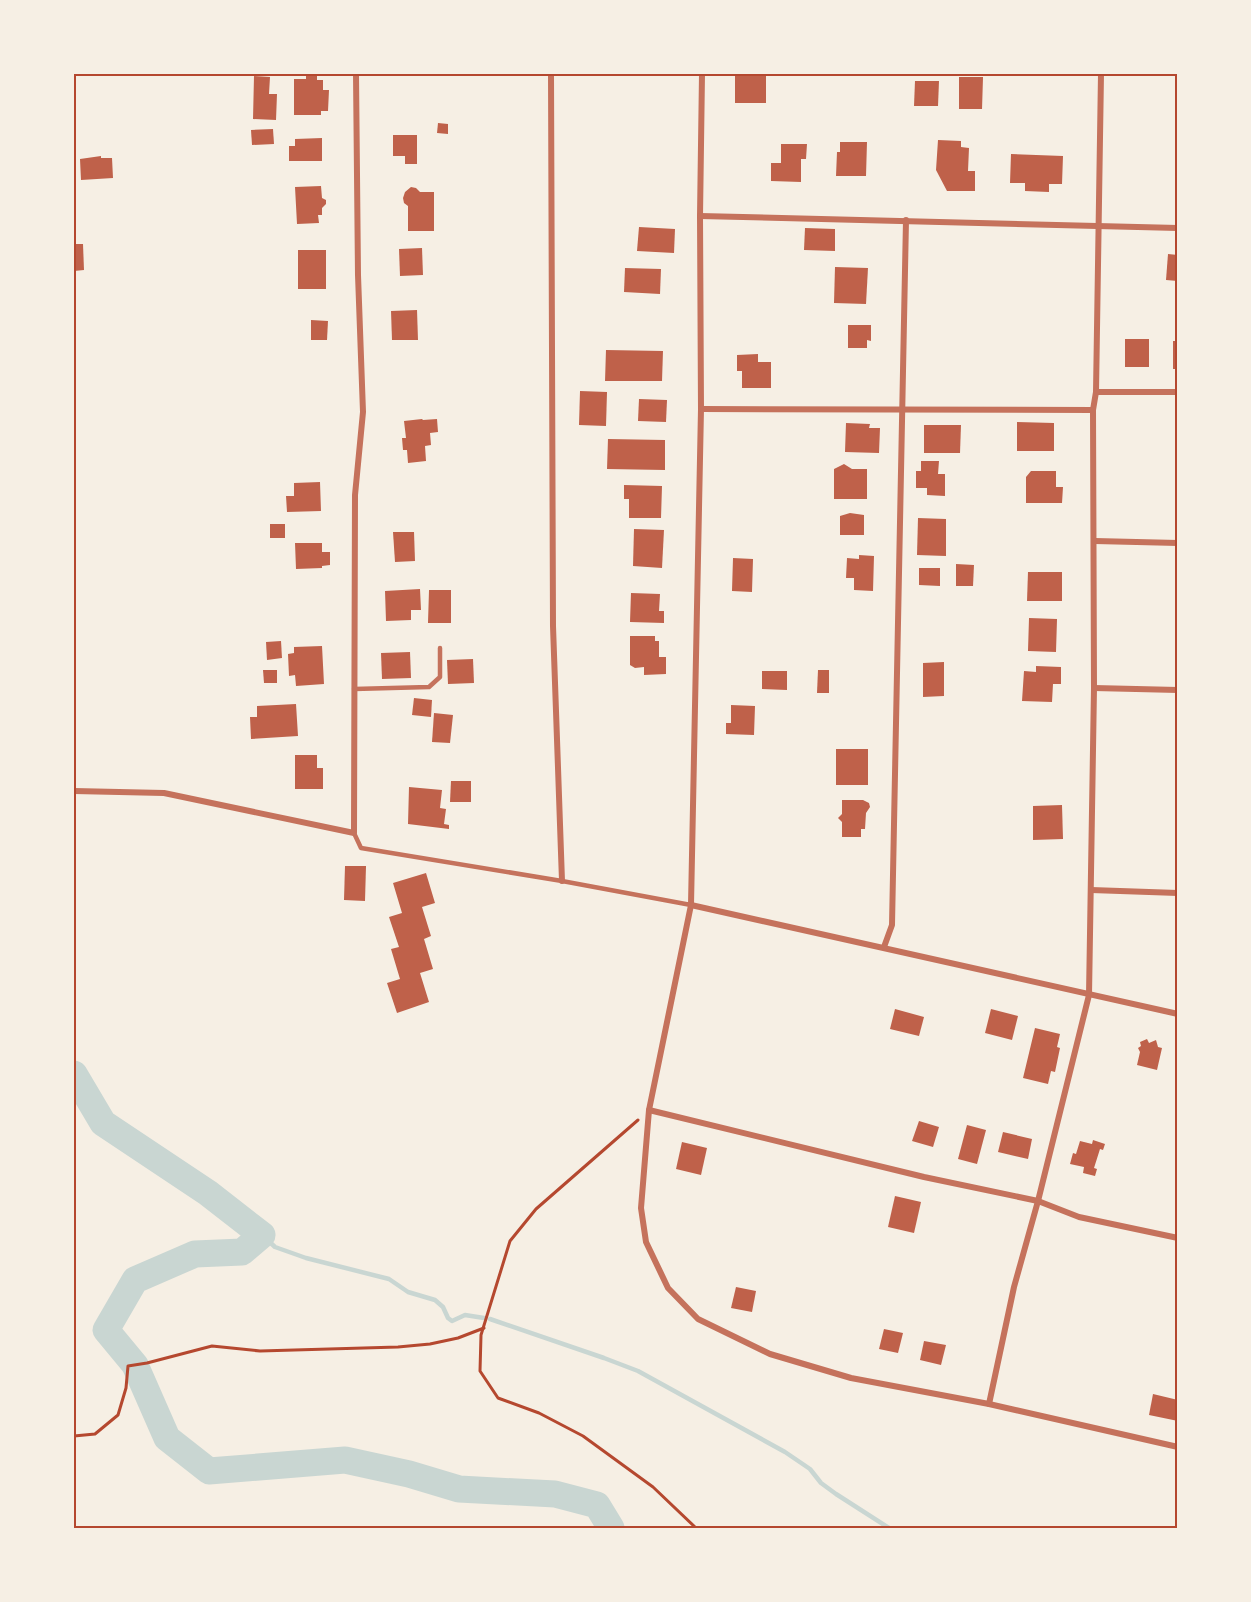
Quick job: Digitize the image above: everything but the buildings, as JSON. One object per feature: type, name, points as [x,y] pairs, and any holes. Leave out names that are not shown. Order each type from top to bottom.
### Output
[{"type":"street","points":[[74,791],[164,793],[354,832],[355,495],[363,412],[358,275],[356,74]]},
{"type":"street","points":[[551,74],[553,626],[562,881]]},
{"type":"street","points":[[702,74],[701,409],[692,905],[649,1110],[641,1208],[646,1242],[668,1288],[698,1319],[770,1354],[851,1378],[989,1404],[1178,1447]]},
{"type":"street","points":[[989,1404],[1014,1287],[1038,1201],[1089,995],[1094,688],[1093,410],[1096,392],[1101,74]]},
{"type":"street","points":[[700,216],[1178,228]]},
{"type":"street","points":[[884,948],[892,925],[906,220]]},
{"type":"street","points":[[1096,392],[1178,392]]},
{"type":"street","points":[[701,409],[1093,410]]},
{"type":"street","points":[[1095,541],[1178,543]]},
{"type":"street","points":[[1094,688],[1178,690]]},
{"type":"street","points":[[1091,890],[1178,892]]},
{"type":"street","points":[[692,905],[1178,1014]]},
{"type":"street","points":[[649,1110],[924,1177],[1038,1201],[1079,1217],[1178,1238]]},
{"type":"lane","points":[[354,689],[429,687],[440,677],[440,648]]},
{"type":"lane","points":[[354,832],[361,848],[692,905]]},
{"type":"path","points":[[649,1110],[536,1209],[510,1241],[481,1335],[480,1371],[498,1398],[539,1413],[583,1436],[653,1487],[696,1528]]},
{"type":"path","points":[[74,1436],[95,1434],[118,1415],[126,1388],[128,1366],[147,1364],[212,1346],[260,1351],[398,1347],[449,1340],[484,1328]]},
{"type":"waterway","points":[[74,1074],[103,1123],[208,1193],[262,1235],[242,1252],[195,1254],[135,1280],[106,1330],[135,1365],[167,1438],[209,1471],[345,1460],[409,1474],[459,1489],[555,1494],[597,1505],[611,1528]]},
{"type":"waterway","points":[[262,1235],[275,1247],[306,1258],[389,1279],[408,1292],[435,1300],[443,1307],[452,1321],[465,1315],[484,1318]]},
{"type":"waterway","points":[[490,1319],[638,1371],[785,1452],[810,1469],[821,1483],[836,1494],[889,1528]]}]
